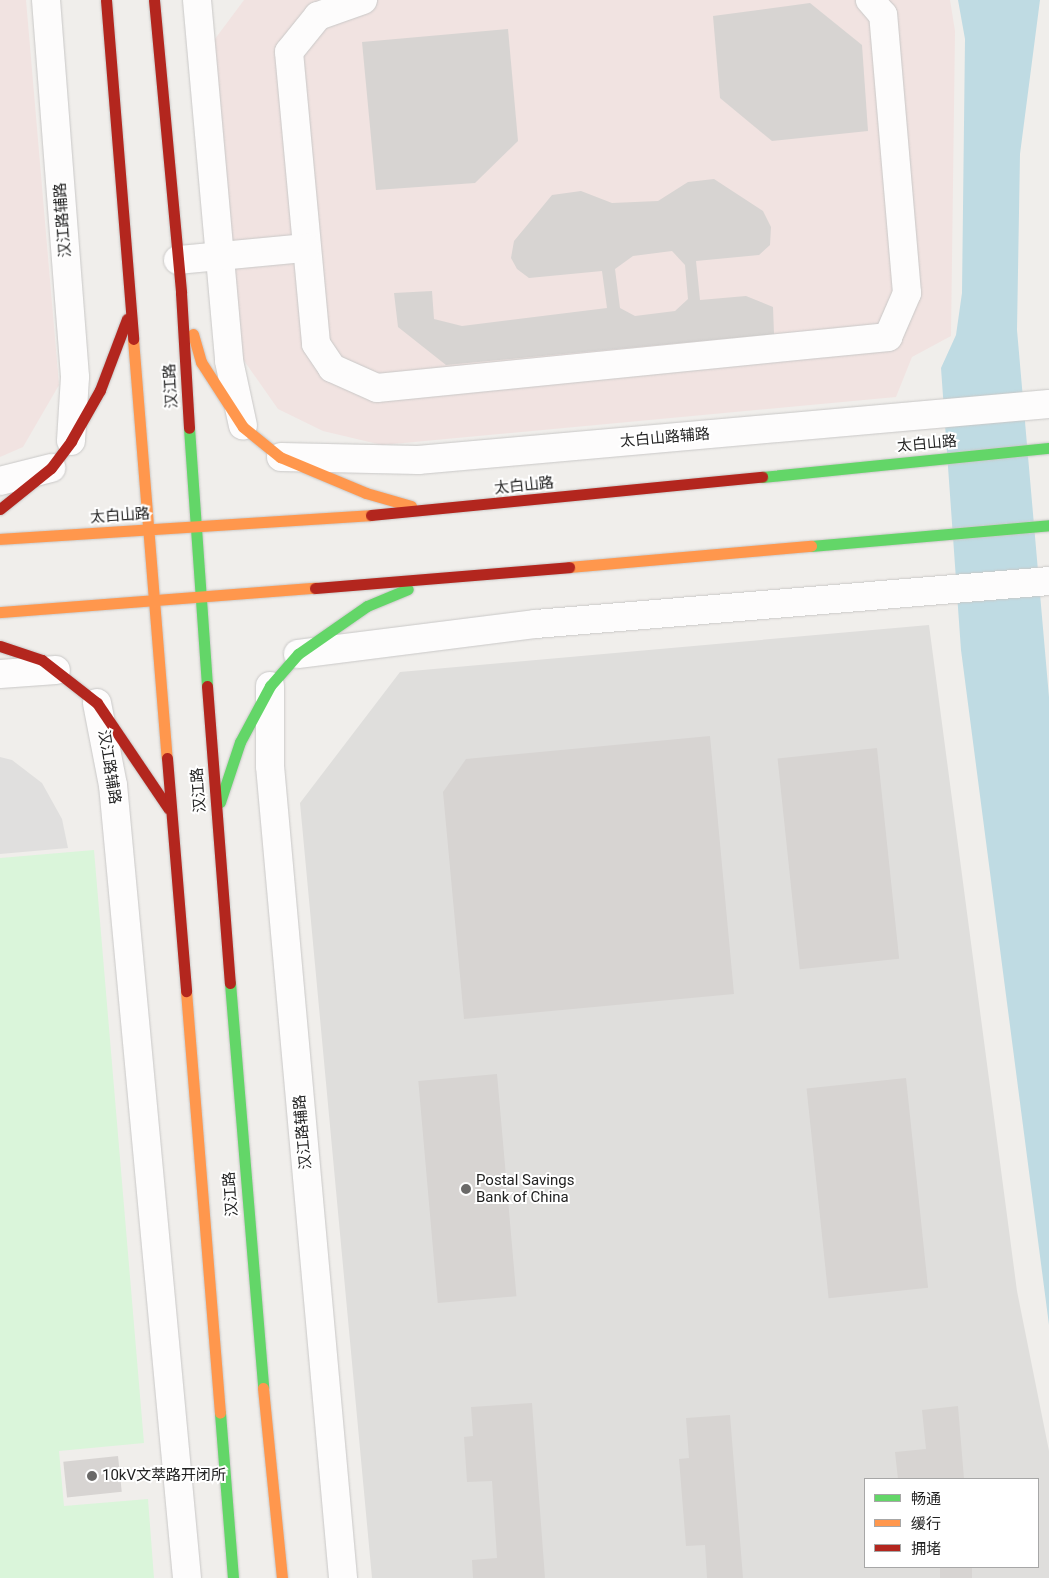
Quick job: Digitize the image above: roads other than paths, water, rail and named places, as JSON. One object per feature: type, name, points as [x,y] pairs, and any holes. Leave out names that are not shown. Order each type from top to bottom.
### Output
[{"type":"main road","name":"汉江路","points":[[106,0],[233,1578]]},
{"type":"main road","name":"汉江路","points":[[155,5],[181,293],[194,526],[251,1261],[282,1578]]},
{"type":"main road","points":[[181,293],[201,362],[243,427],[280,457],[366,493],[429,511]]},
{"type":"main road","points":[[0,509],[51,468],[71,441],[100,390],[130,310]]},
{"type":"main road","name":"太白山路","points":[[0,539],[429,511],[922,459],[1045,449]]},
{"type":"main road","points":[[0,612],[433,579],[1048,525]]},
{"type":"main road","points":[[216,812],[240,742],[270,686],[298,654],[367,606],[433,579]]},
{"type":"main road","points":[[0,646],[42,660],[97,703],[170,811]]},
{"type":"street","points":[[197,0],[229,361],[243,427]]},
{"type":"street","points":[[363,0],[318,16],[289,52],[305,248],[316,344],[332,368],[377,388],[888,337],[907,293],[883,15],[870,0]]},
{"type":"street","name":"汉江路辅路","points":[[47,10],[75,378],[71,441]]},
{"type":"street","points":[[178,260],[305,248]]},
{"type":"street","name":"太白山路辅路","points":[[280,457],[418,460],[1042,405]]},
{"type":"street","points":[[0,481],[51,468]]},
{"type":"street","points":[[298,654],[536,624],[1049,582]]},
{"type":"street","points":[[0,674],[56,670]]},
{"type":"street","name":"汉江路辅路","points":[[270,686],[270,766],[343,1578]]},
{"type":"street","name":"汉江路辅路","points":[[97,703],[114,785],[187,1578]]},
{"type":"water","points":[[958,0],[1040,0],[1020,154],[1017,330],[1049,697],[1049,1325],[961,650],[941,368],[956,335],[962,293],[965,39]]},
{"type":"place","name":"Postal Savings Bank of China","points":[[466,1189]]},
{"type":"place","name":"10kV文萃路开闭所","points":[[92,1476]]}]
